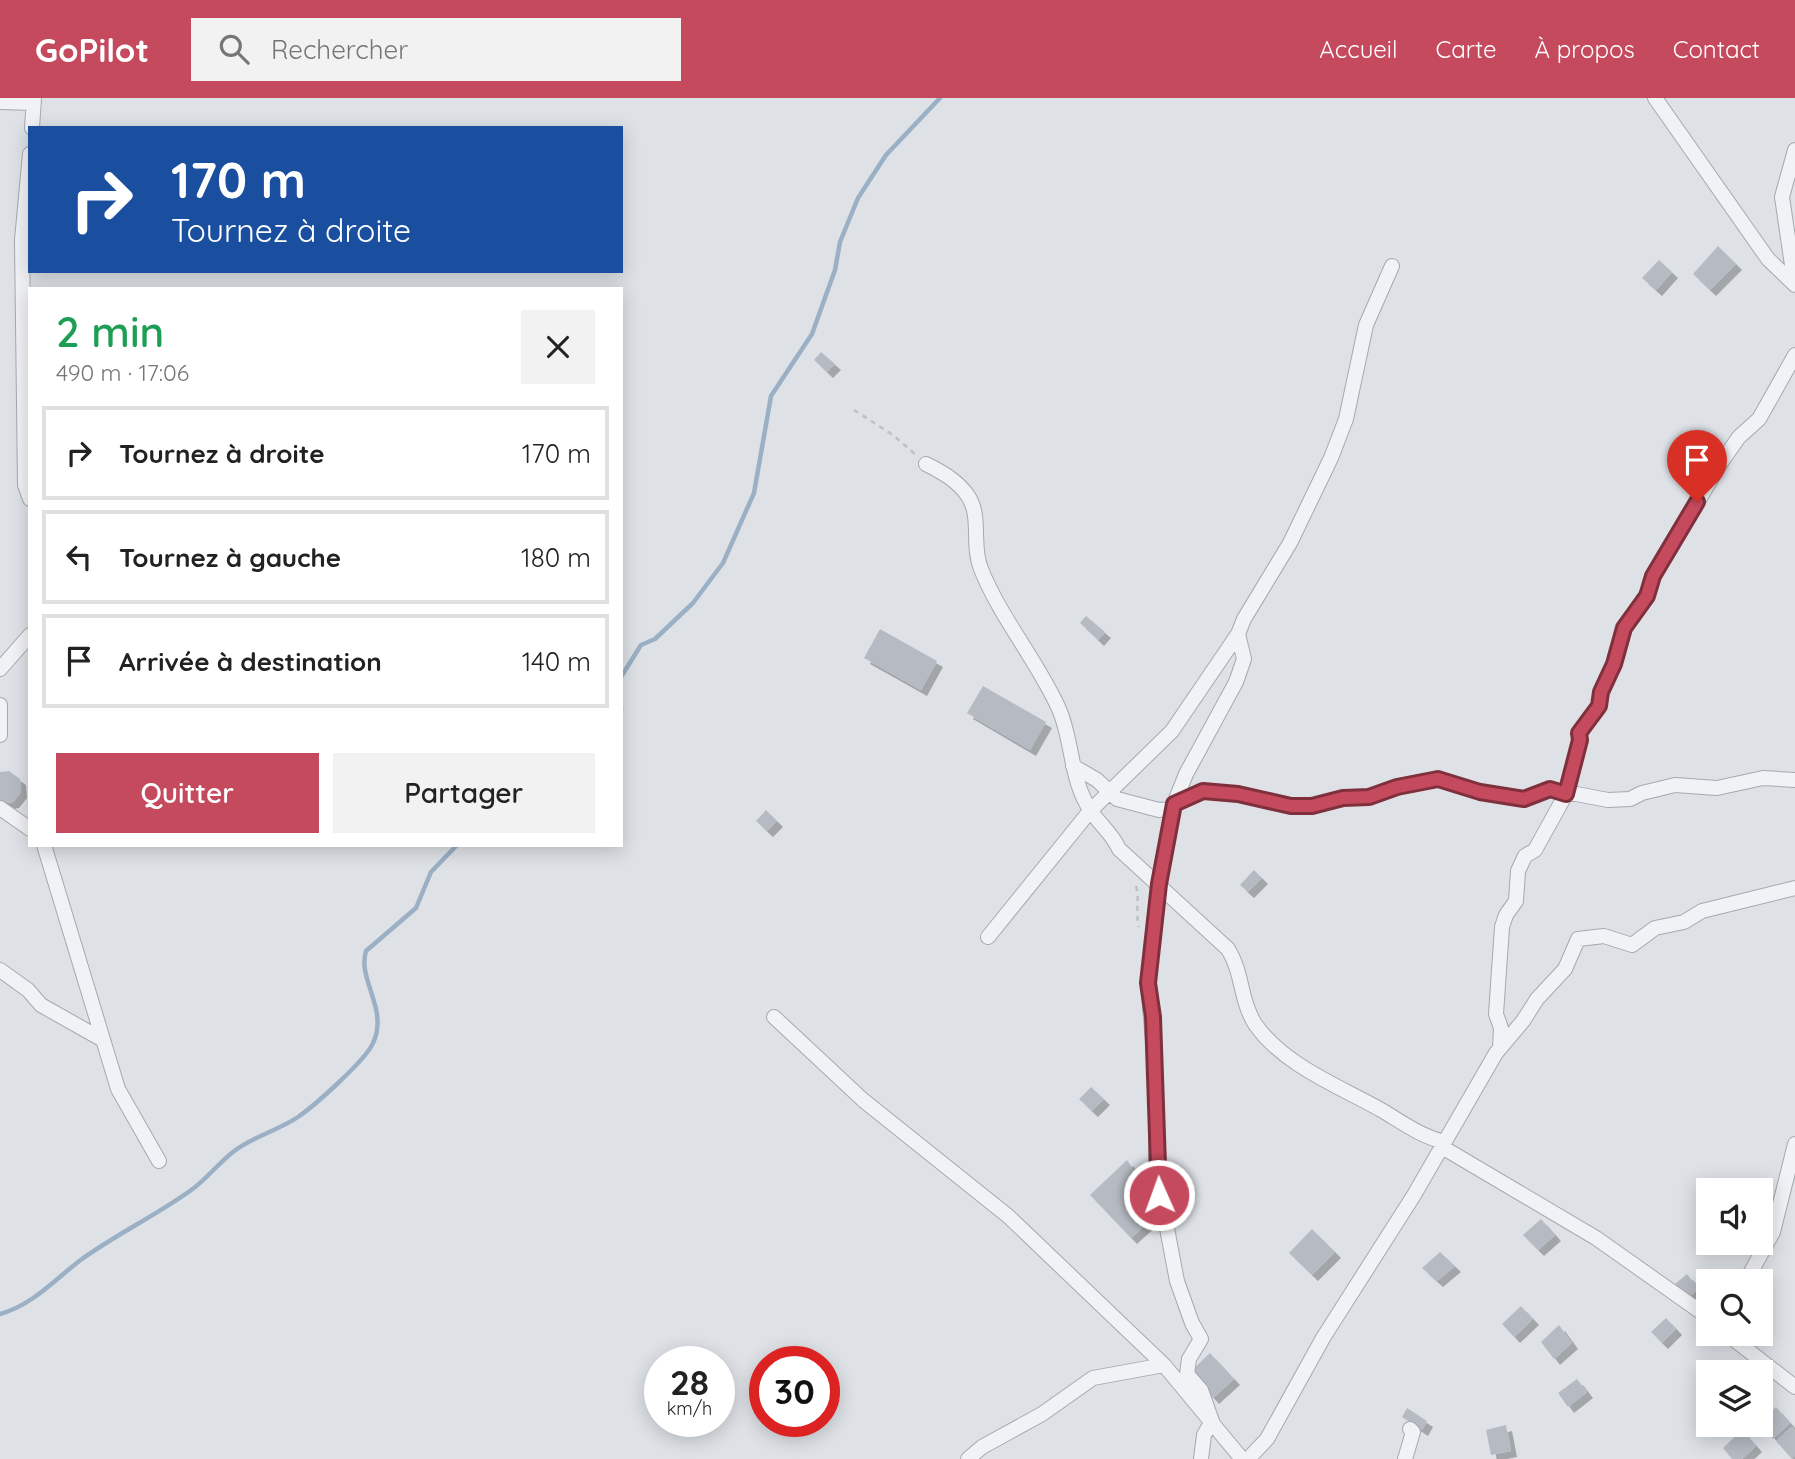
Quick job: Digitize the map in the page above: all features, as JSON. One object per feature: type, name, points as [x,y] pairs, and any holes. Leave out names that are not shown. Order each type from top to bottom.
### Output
[{"type":"street","points":[[1655,98],[1768,259],[1795,285]]},
{"type":"street","points":[[0,102],[34,100],[32,126]]},
{"type":"street","points":[[1795,150],[1782,197],[1792,265],[1795,269]]},
{"type":"street","points":[[28,176],[22,240],[25,485],[28,493]]},
{"type":"street","points":[[988,937],[1090,811],[1172,731],[1238,634],[1244,619],[1290,543],[1331,458],[1346,419],[1366,325],[1392,266]]},
{"type":"street","points":[[1500,1048],[1501,1028],[1496,1014],[1503,920],[1516,901],[1518,871],[1524,856],[1535,850],[1566,794],[1580,740],[1579,733],[1599,706],[1601,692],[1614,664],[1624,628],[1647,596],[1653,576],[1722,461],[1739,437],[1759,419],[1795,355]]},
{"type":"street","points":[[926,464],[956,482],[969,497],[976,516],[974,537],[980,567],[1060,712],[1073,766],[1090,811],[1131,862],[1159,884],[1228,950],[1238,966],[1240,989],[1255,1023],[1282,1051],[1401,1123],[1443,1144],[1596,1238],[1696,1309]]},
{"type":"street","points":[[1201,1459],[1204,1435],[1212,1421],[1201,1390],[1187,1374],[1189,1359],[1201,1339],[1192,1323],[1177,1281],[1159,1195],[1153,1017],[1148,983],[1159,884],[1174,804],[1186,774],[1236,682],[1244,660],[1238,634]]},
{"type":"street","points":[[0,669],[28,637]]},
{"type":"street","points":[[0,705],[0,735]]},
{"type":"street","points":[[1073,766],[1097,779],[1117,799],[1158,810],[1170,810],[1174,804],[1203,791],[1238,794],[1291,806],[1312,806],[1343,798],[1369,797],[1397,787],[1438,779],[1480,792],[1524,799],[1550,789],[1597,800],[1630,799],[1642,793],[1675,785],[1717,788],[1763,778],[1795,780]]},
{"type":"street","points":[[0,808],[28,828]]},
{"type":"street","points":[[45,847],[118,1089],[159,1161]]},
{"type":"street","points":[[1248,1459],[1267,1439],[1323,1338],[1500,1048],[1523,1021],[1536,999],[1565,969],[1580,937],[1604,936],[1632,945],[1655,928],[1684,922],[1702,911],[1795,888]]},
{"type":"street","points":[[0,970],[28,990],[41,1005],[103,1040]]},
{"type":"street","points":[[774,1017],[863,1100],[1008,1216],[1164,1366],[1242,1459]]},
{"type":"street","points":[[1752,1269],[1777,1221],[1795,1144]]},
{"type":"street","points":[[1742,1346],[1795,1387]]},
{"type":"street","points":[[968,1459],[982,1447],[1050,1409],[1093,1378],[1164,1366]]},
{"type":"street","points":[[1405,1459],[1413,1432],[1410,1429]]},
{"type":"path","points":[[854,411],[893,435],[926,464]]},
{"type":"path","points":[[1131,862],[1139,899],[1137,919],[1150,950]]},
{"type":"building","points":[[1718,246],[1736,264],[1710,290],[1693,274]]},
{"type":"building","points":[[1659,260],[1672,272],[1656,290],[1642,278]]},
{"type":"building","points":[[821,352],[835,364],[827,372],[814,360]]},
{"type":"building","points":[[1086,616],[1105,632],[1098,640],[1080,623]]},
{"type":"building","points":[[880,629],[937,661],[921,690],[864,658]]},
{"type":"building","points":[[983,686],[1046,722],[1030,750],[967,713]]},
{"type":"building","points":[[9,771],[20,779],[21,792],[13,802],[0,804],[0,772]]},
{"type":"building","points":[[766,810],[777,821],[767,831],[756,821]]},
{"type":"building","points":[[1254,870],[1262,878],[1248,892],[1240,885]]},
{"type":"building","points":[[1091,1087],[1104,1099],[1092,1111],[1079,1099]]},
{"type":"building","points":[[1127,1160],[1161,1211],[1131,1238],[1090,1195]]},
{"type":"building","points":[[1541,1219],[1555,1235],[1538,1250],[1523,1235]]},
{"type":"building","points":[[1312,1229],[1335,1252],[1312,1275],[1289,1253]]},
{"type":"building","points":[[1440,1252],[1455,1266],[1437,1281],[1422,1268]]},
{"type":"building","points":[[1687,1274],[1696,1285],[1696,1291],[1687,1298],[1675,1284]]},
{"type":"building","points":[[1521,1306],[1533,1319],[1514,1337],[1502,1324]]},
{"type":"building","points":[[1666,1318],[1676,1329],[1662,1343],[1651,1332]]},
{"type":"building","points":[[1559,1325],[1572,1343],[1554,1359],[1541,1342]]},
{"type":"building","points":[[1210,1353],[1234,1379],[1213,1398],[1190,1372]]},
{"type":"building","points":[[1577,1379],[1587,1392],[1568,1407],[1558,1393]]},
{"type":"building","points":[[1776,1407],[1790,1423],[1773,1439],[1772,1437],[1773,1410]]},
{"type":"building","points":[[1407,1408],[1427,1421],[1422,1430],[1402,1417]]},
{"type":"building","points":[[1506,1425],[1511,1451],[1491,1455],[1486,1430]]},
{"type":"building","points":[[1792,1427],[1795,1431],[1795,1456],[1792,1459],[1776,1441]]},
{"type":"building","points":[[1735,1437],[1748,1437],[1756,1446],[1742,1459],[1732,1459],[1723,1448]]},
{"type":"waterway","points":[[623,674],[641,645],[655,639],[693,603],[723,563],[754,493],[771,396],[812,334],[835,270],[840,242],[858,198],[886,155],[940,98]]},
{"type":"waterway","points":[[0,1314],[33,1298],[82,1259],[181,1197],[240,1147],[298,1117],[350,1071],[368,1051],[377,1030],[375,1007],[364,962],[366,951],[416,908],[431,872],[455,847]]},
{"type":"route","points":[[1159,1195],[1156,1171],[1159,1153],[1153,1017],[1148,983],[1161,870],[1174,804],[1203,791],[1238,794],[1256,801],[1291,806],[1312,806],[1343,798],[1361,799],[1397,787],[1438,779],[1480,792],[1524,799],[1550,789],[1566,794],[1578,753],[1579,733],[1599,706],[1601,692],[1614,664],[1624,628],[1647,596],[1653,576],[1697,502]]}]
